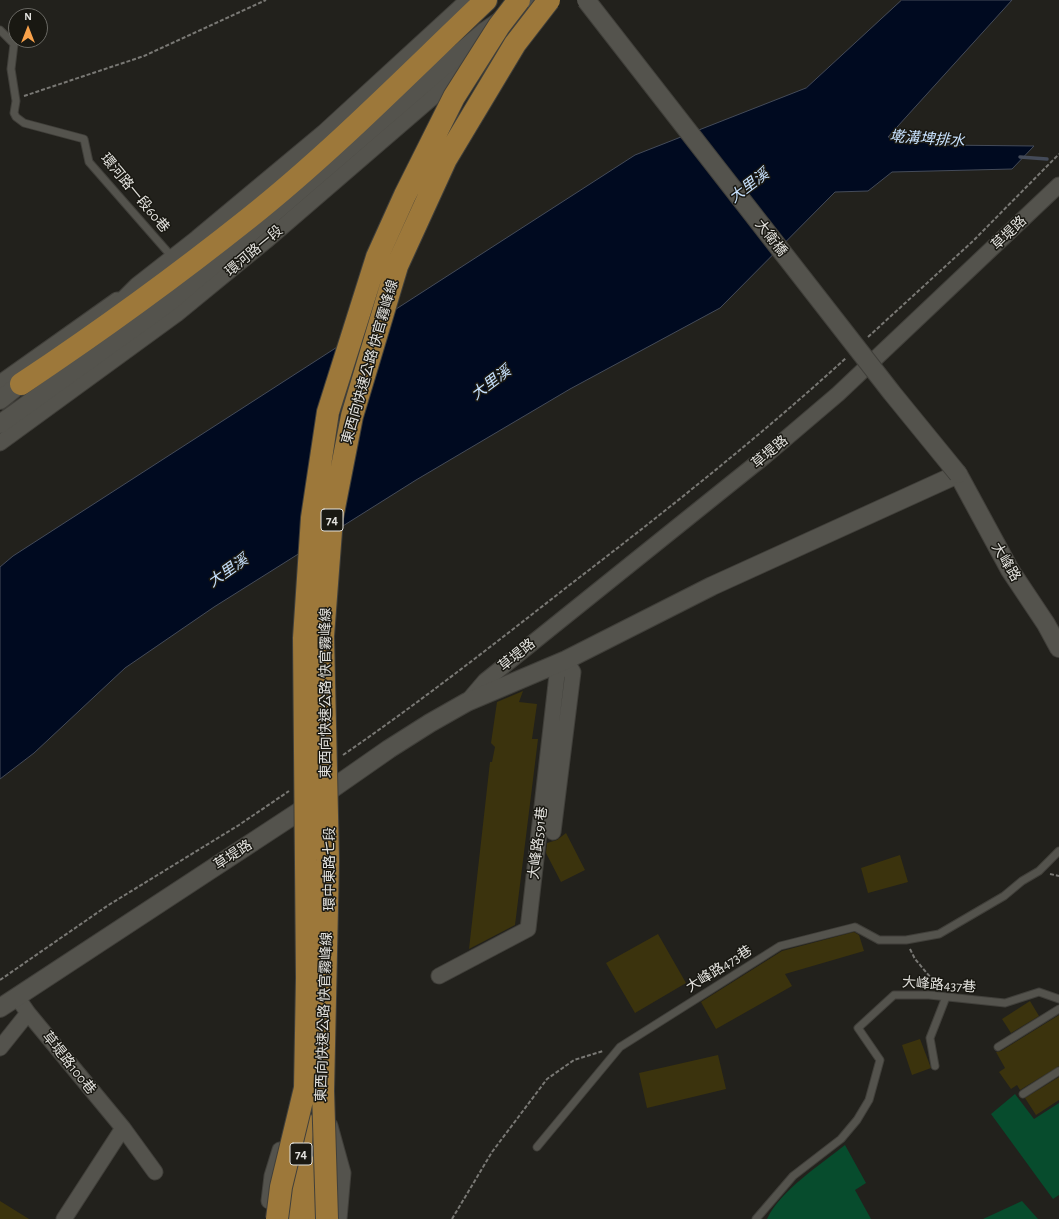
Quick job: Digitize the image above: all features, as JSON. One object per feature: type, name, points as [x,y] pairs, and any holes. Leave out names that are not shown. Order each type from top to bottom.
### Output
[{"type":"highway","points":[[10,384],[107,326],[250,218],[332,146],[486,0]]},
{"type":"highway","name":"東西向快速公路 快官霧峰線","points":[[313,1219],[318,1176],[308,978],[304,638],[312,518],[328,412],[377,257],[402,201],[454,97],[499,26],[519,0]]},
{"type":"highway","name":"東西向快速公路 快官霧峰線","points":[[295,1219],[314,1089],[328,860],[323,636],[332,518],[352,416],[397,266],[446,159],[515,44],[549,0]]},
{"type":"highway","points":[[277,1219],[281,1187],[314,1089]]},
{"type":"highway","points":[[314,1089],[327,1219]]},
{"type":"street","points":[[0,400],[10,384],[108,315],[138,286],[324,134],[470,0]]},
{"type":"street","name":"環河路一段","points":[[0,424],[172,301],[484,32],[531,0]]},
{"type":"street","name":"大衛橋","points":[[586,0],[861,354],[958,474]]},
{"type":"street","name":"環河路一段","points":[[0,443],[177,314],[266,241],[433,97],[461,66],[484,32]]},
{"type":"street","name":"草堤路","points":[[467,702],[485,681],[764,457],[838,394],[1059,185]]},
{"type":"street","name":"大峰路","points":[[958,474],[1010,570],[1046,624],[1059,648]]},
{"type":"street","name":"草堤路","points":[[0,1008],[302,809],[389,749],[467,702],[566,660],[712,586],[958,474]]},
{"type":"street","points":[[553,832],[573,672],[566,660]]},
{"type":"street","name":"大峰路591巷","points":[[439,976],[528,929],[557,675],[566,660]]},
{"type":"street","name":"環中東路七段","points":[[319,1219],[328,1116],[330,979],[329,790]]},
{"type":"street","name":"環中東路七段","points":[[286,1219],[295,1112],[300,1088],[304,978],[302,809]]},
{"type":"street","name":"草堤路100巷","points":[[17,996],[28,1013],[123,1128],[155,1172]]},
{"type":"street","points":[[0,1048],[28,1013]]},
{"type":"street","name":"環中東路七段","points":[[267,1219],[272,1176],[295,1112]]},
{"type":"street","name":"環中東路七段","points":[[328,1116],[343,1173],[339,1219]]},
{"type":"street","points":[[64,1219],[123,1128]]},
{"type":"lane","name":"環河路一段60巷","points":[[0,30],[14,44],[11,68],[16,101],[14,113],[20,121],[84,139],[89,162],[173,258]]},
{"type":"lane","name":"大峰路473巷","points":[[537,1147],[620,1046],[780,946],[855,926],[879,940],[906,940],[939,934],[1004,896],[1022,881],[1039,871],[1059,851]]},
{"type":"lane","name":"大峰路437巷","points":[[756,1219],[793,1176],[841,1139],[857,1120],[869,1100],[880,1060],[858,1028],[894,995],[929,995],[1005,1003],[1039,992],[1059,999]]},
{"type":"lane","points":[[935,1066],[930,1038],[946,997]]},
{"type":"lane","points":[[998,1047],[1059,1009]]},
{"type":"lane","points":[[1023,1094],[1059,1071]]},
{"type":"path","points":[[16,101],[26,96],[144,56],[266,0]]},
{"type":"path","points":[[865,340],[973,241],[1059,154]]},
{"type":"path","points":[[337,759],[417,703],[622,544],[746,445],[848,356]]},
{"type":"path","points":[[0,980],[107,906],[239,825],[291,790]]},
{"type":"path","points":[[906,940],[915,959],[936,984],[929,995]]},
{"type":"path","points":[[452,1219],[492,1152],[547,1078],[574,1060],[620,1046]]},
{"type":"green space","points":[[1015,1094],[1034,1119],[1059,1103],[1059,1195],[1053,1199],[991,1114]]},
{"type":"green space","points":[[845,1145],[866,1183],[855,1190],[871,1219],[767,1219],[773,1208],[791,1188]]},
{"type":"green space","points":[[1022,1201],[1038,1219],[983,1219]]},
{"type":"water","name":"大里溪","points":[[902,0],[1012,0],[888,137],[942,145],[1034,146],[1012,169],[892,172],[868,191],[835,192],[720,308],[570,389],[416,480],[214,607],[125,668],[34,753],[0,779],[0,567],[13,556],[635,155],[806,88]]},
{"type":"building","points":[[523,691],[519,702],[537,704],[532,739],[538,739],[515,925],[469,949],[490,762],[492,762],[495,747],[491,743],[497,702]]},
{"type":"building","points":[[566,833],[585,870],[561,882],[546,853],[547,843],[557,840]]},
{"type":"building","points":[[900,855],[908,882],[868,893],[861,868]]},
{"type":"building","points":[[854,932],[859,935],[864,951],[785,974],[792,986],[716,1029],[701,1002],[782,951]]},
{"type":"building","points":[[658,934],[686,983],[635,1013],[606,963]]},
{"type":"building","points":[[1030,1001],[1039,1016],[1011,1033],[1002,1019]]},
{"type":"building","points":[[1059,1015],[1059,1066],[1020,1090],[1017,1085],[1011,1089],[999,1072],[1005,1068],[996,1052],[1001,1051]]},
{"type":"building","points":[[920,1039],[931,1068],[912,1075],[902,1045]]},
{"type":"building","points":[[718,1055],[726,1089],[647,1108],[639,1073]]},
{"type":"building","points":[[1059,1077],[1059,1100],[1036,1115],[1025,1098]]},
{"type":"building","points":[[0,1201],[29,1219],[0,1219]]},
{"type":"waterway","name":"墘溝埤排水","points":[[1020,157],[1047,159]]}]
